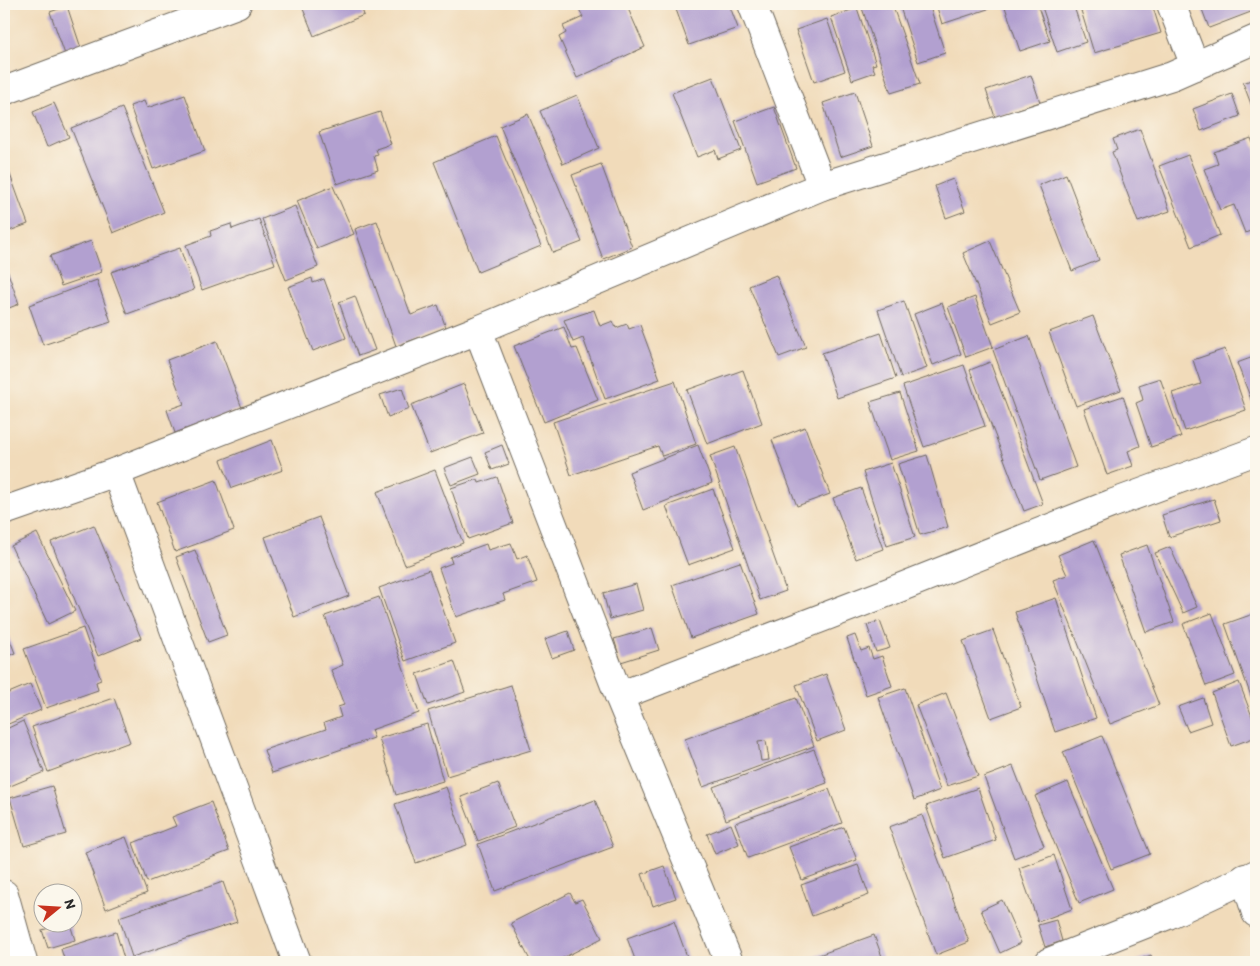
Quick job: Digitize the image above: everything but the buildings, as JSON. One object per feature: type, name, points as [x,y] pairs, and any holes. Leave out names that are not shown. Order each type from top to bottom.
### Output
[{"type":"street","points":[[4,91],[238,4]]},
{"type":"street","points":[[752,4],[822,186]]},
{"type":"street","points":[[1171,4],[1195,66]]},
{"type":"street","points":[[4,511],[116,472],[478,330],[822,186],[1172,76],[1256,39]]},
{"type":"street","points":[[478,330],[619,696],[729,962]]},
{"type":"street","points":[[619,696],[1110,504],[1256,452]]},
{"type":"street","points":[[116,472],[297,962]]},
{"type":"street","points":[[1048,962],[1168,915],[1251,876],[1256,913]]},
{"type":"street","points":[[4,894],[14,924],[23,962]]}]
